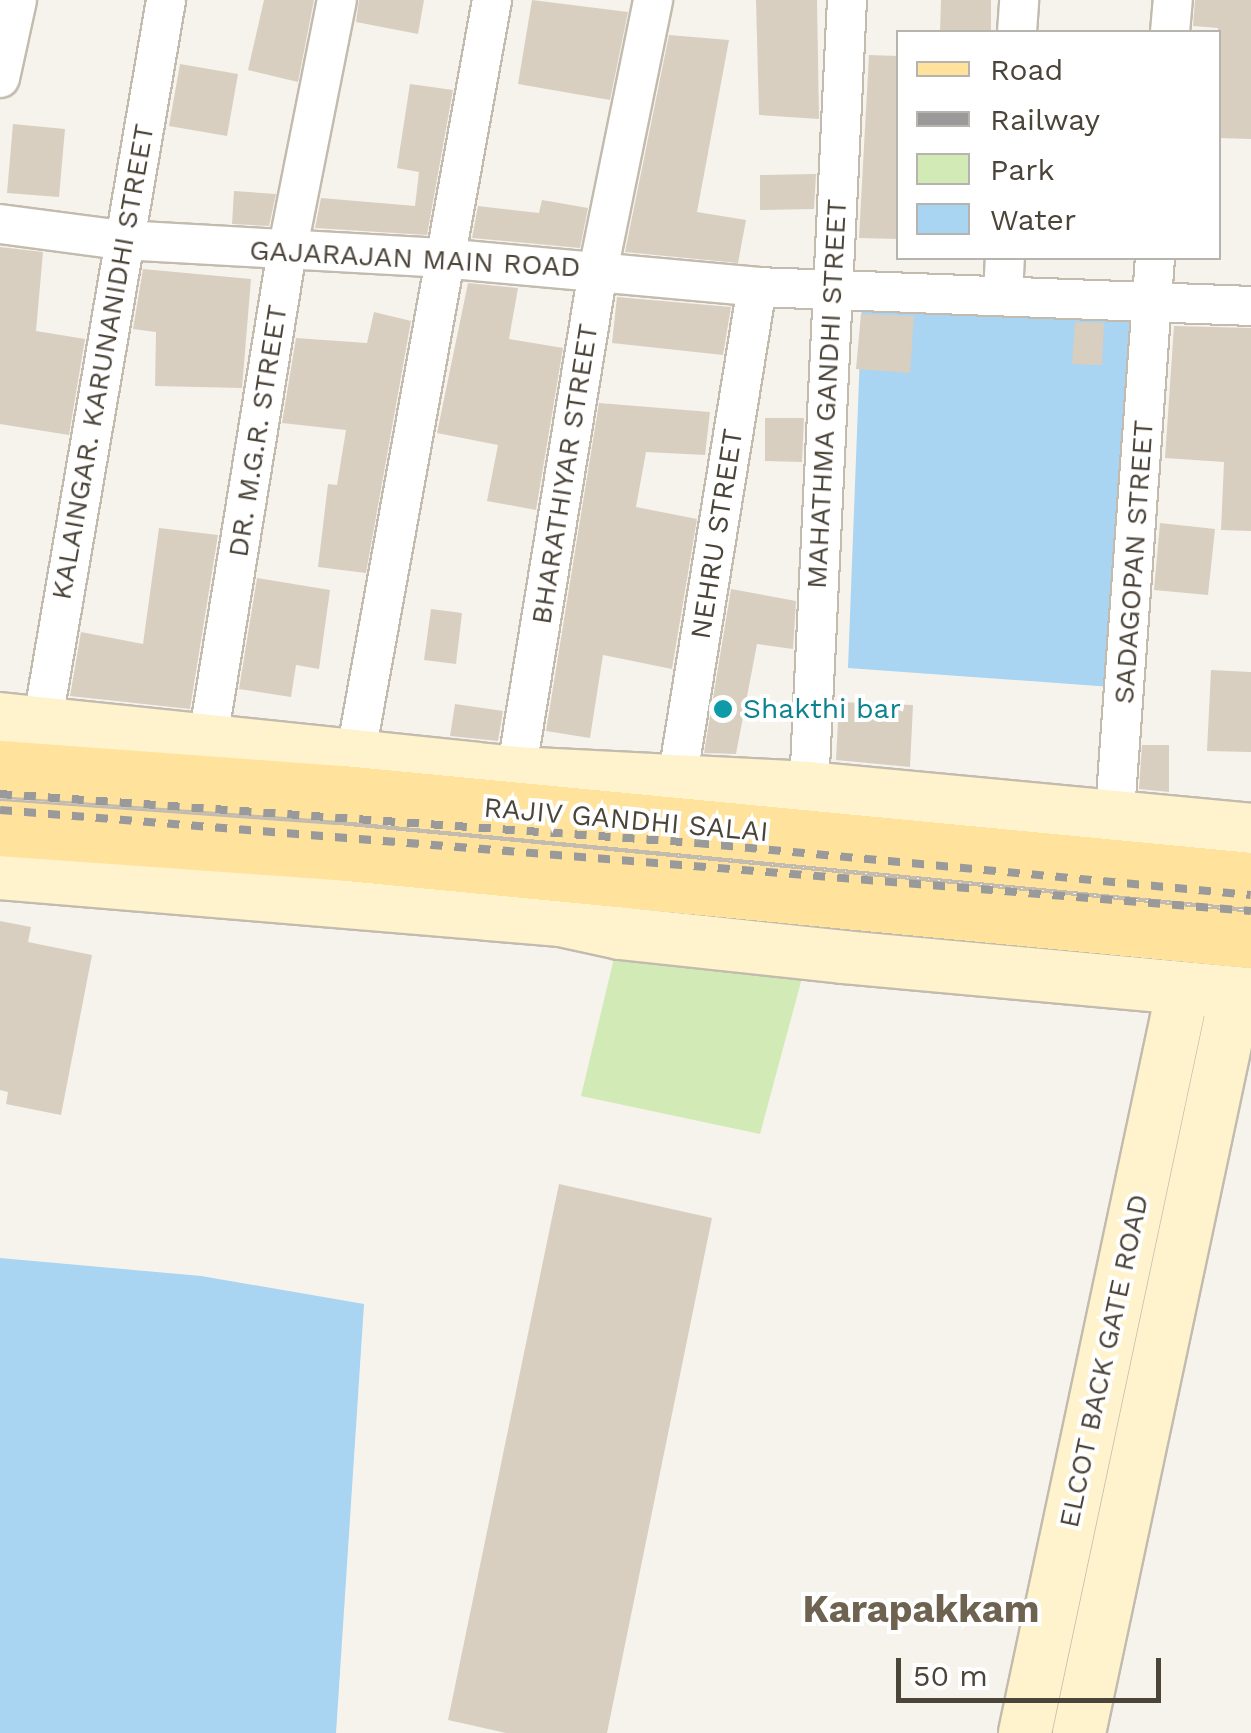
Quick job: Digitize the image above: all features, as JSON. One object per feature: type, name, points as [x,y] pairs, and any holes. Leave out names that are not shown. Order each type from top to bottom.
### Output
[{"type":"main road","name":"RAJIV GANDHI SALAI","points":[[0,768],[352,774],[1113,844],[1251,880]]},
{"type":"main road","points":[[0,828],[269,871],[1251,940]]},
{"type":"street","points":[[0,78],[17,0]]},
{"type":"street","name":"KALAINGAR. KARUNANIDHI STREET","points":[[21,722],[122,240],[166,0]]},
{"type":"street","name":"DR. M.G.R. STREET","points":[[207,744],[288,252],[337,0]]},
{"type":"street","points":[[352,774],[441,258],[492,0]]},
{"type":"street","name":"BHARATHIYAR STREET","points":[[516,773],[598,270],[654,0]]},
{"type":"street","name":"MAHATHMA GANDHI STREET","points":[[809,788],[847,0]]},
{"type":"street","points":[[1017,30],[1019,0]]},
{"type":"street","points":[[1170,30],[1173,0]]},
{"type":"street","name":"GAJARAJAN MAIN ROAD","points":[[0,224],[122,240],[441,258],[757,287],[1004,276],[1153,300],[1251,306]]},
{"type":"street","name":"SADAGOPAN STREET","points":[[1113,844],[1156,260]]},
{"type":"street","name":"NEHRU STREET","points":[[677,781],[757,287]]},
{"type":"street","points":[[21,722],[207,744],[352,774],[516,773],[809,788],[1113,844],[1251,829]]},
{"type":"street","points":[[0,873],[269,871],[1184,989],[1244,993]]},
{"type":"street","name":"ELCOT BACK GATE ROAD","points":[[1025,1733],[1184,989]]},
{"type":"street","name":"ELCOT BACK GATE ROAD","points":[[1079,1733],[1244,993]]},
{"type":"green space","points":[[620,933],[809,952],[760,1134],[581,1096]]},
{"type":"water","points":[[862,301],[1141,319],[1112,687],[848,668]]},
{"type":"water","points":[[0,1258],[201,1276],[364,1304],[336,1733],[0,1733]]},
{"type":"building","points":[[264,0],[314,0],[298,82],[248,70]]},
{"type":"building","points":[[359,0],[424,0],[418,34],[356,22]]},
{"type":"building","points":[[532,0],[628,12],[610,100],[518,84]]},
{"type":"building","points":[[756,0],[817,0],[819,119],[759,115]]},
{"type":"building","points":[[941,0],[991,0],[991,30],[940,30]]},
{"type":"building","points":[[1195,0],[1251,0],[1251,139],[1221,138],[1221,30],[1193,26]]},
{"type":"building","points":[[669,35],[729,40],[697,212],[746,220],[738,263],[625,252]]},
{"type":"building","points":[[869,55],[896,56],[896,239],[859,238]]},
{"type":"building","points":[[180,64],[238,74],[227,136],[169,126]]},
{"type":"building","points":[[410,84],[453,90],[427,235],[315,228],[321,198],[415,206],[419,172],[397,168]]},
{"type":"building","points":[[13,124],[65,129],[59,197],[7,193]]},
{"type":"building","points":[[816,174],[814,209],[760,210],[760,175]]},
{"type":"building","points":[[234,191],[276,194],[269,226],[232,224]]},
{"type":"building","points":[[542,200],[588,208],[580,248],[472,238],[478,206],[539,213]]},
{"type":"building","points":[[0,247],[43,252],[36,331],[85,339],[69,435],[0,424]]},
{"type":"building","points":[[143,269],[251,279],[242,388],[155,386],[156,332],[133,329]]},
{"type":"building","points":[[468,283],[518,288],[509,339],[563,348],[536,510],[487,501],[498,445],[437,433]]},
{"type":"building","points":[[617,297],[731,307],[723,355],[612,343]]},
{"type":"building","points":[[374,312],[411,321],[366,573],[318,567],[328,484],[337,485],[346,430],[282,423],[296,338],[367,343]]},
{"type":"building","points":[[861,314],[914,316],[910,373],[856,369]]},
{"type":"building","points":[[1075,322],[1104,323],[1102,365],[1072,364]]},
{"type":"building","points":[[1174,326],[1251,328],[1251,531],[1221,530],[1224,462],[1165,458]]},
{"type":"building","points":[[599,403],[710,412],[705,455],[646,452],[636,507],[697,519],[672,669],[603,655],[590,738],[546,731]]},
{"type":"building","points":[[765,418],[804,418],[802,462],[765,461]]},
{"type":"building","points":[[1160,523],[1215,529],[1208,595],[1154,590]]},
{"type":"building","points":[[159,528],[218,535],[190,709],[70,696],[81,632],[143,644]]},
{"type":"building","points":[[257,578],[330,590],[319,669],[296,665],[291,697],[239,689]]},
{"type":"building","points":[[731,589],[796,601],[793,649],[757,644],[736,754],[704,753]]},
{"type":"building","points":[[431,609],[462,613],[456,664],[424,660]]},
{"type":"building","points":[[1211,670],[1251,672],[1251,752],[1207,751]]},
{"type":"building","points":[[839,702],[913,705],[910,767],[836,760]]},
{"type":"building","points":[[455,704],[503,711],[498,741],[450,736]]},
{"type":"building","points":[[1142,745],[1169,745],[1169,792],[1139,789]]},
{"type":"building","points":[[0,921],[31,927],[28,942],[92,955],[61,1115],[6,1104],[8,1092],[0,1090]]},
{"type":"building","points":[[559,1184],[712,1218],[607,1733],[506,1733],[448,1720]]},
{"type":"railway","points":[[0,794],[697,843],[1251,895]]},
{"type":"railway","points":[[0,810],[1251,911]]},
{"type":"place","name":"Shakthi bar","points":[[723,709]]},
{"type":"district","name":"Karapakkam","points":[[921,1610]]}]
